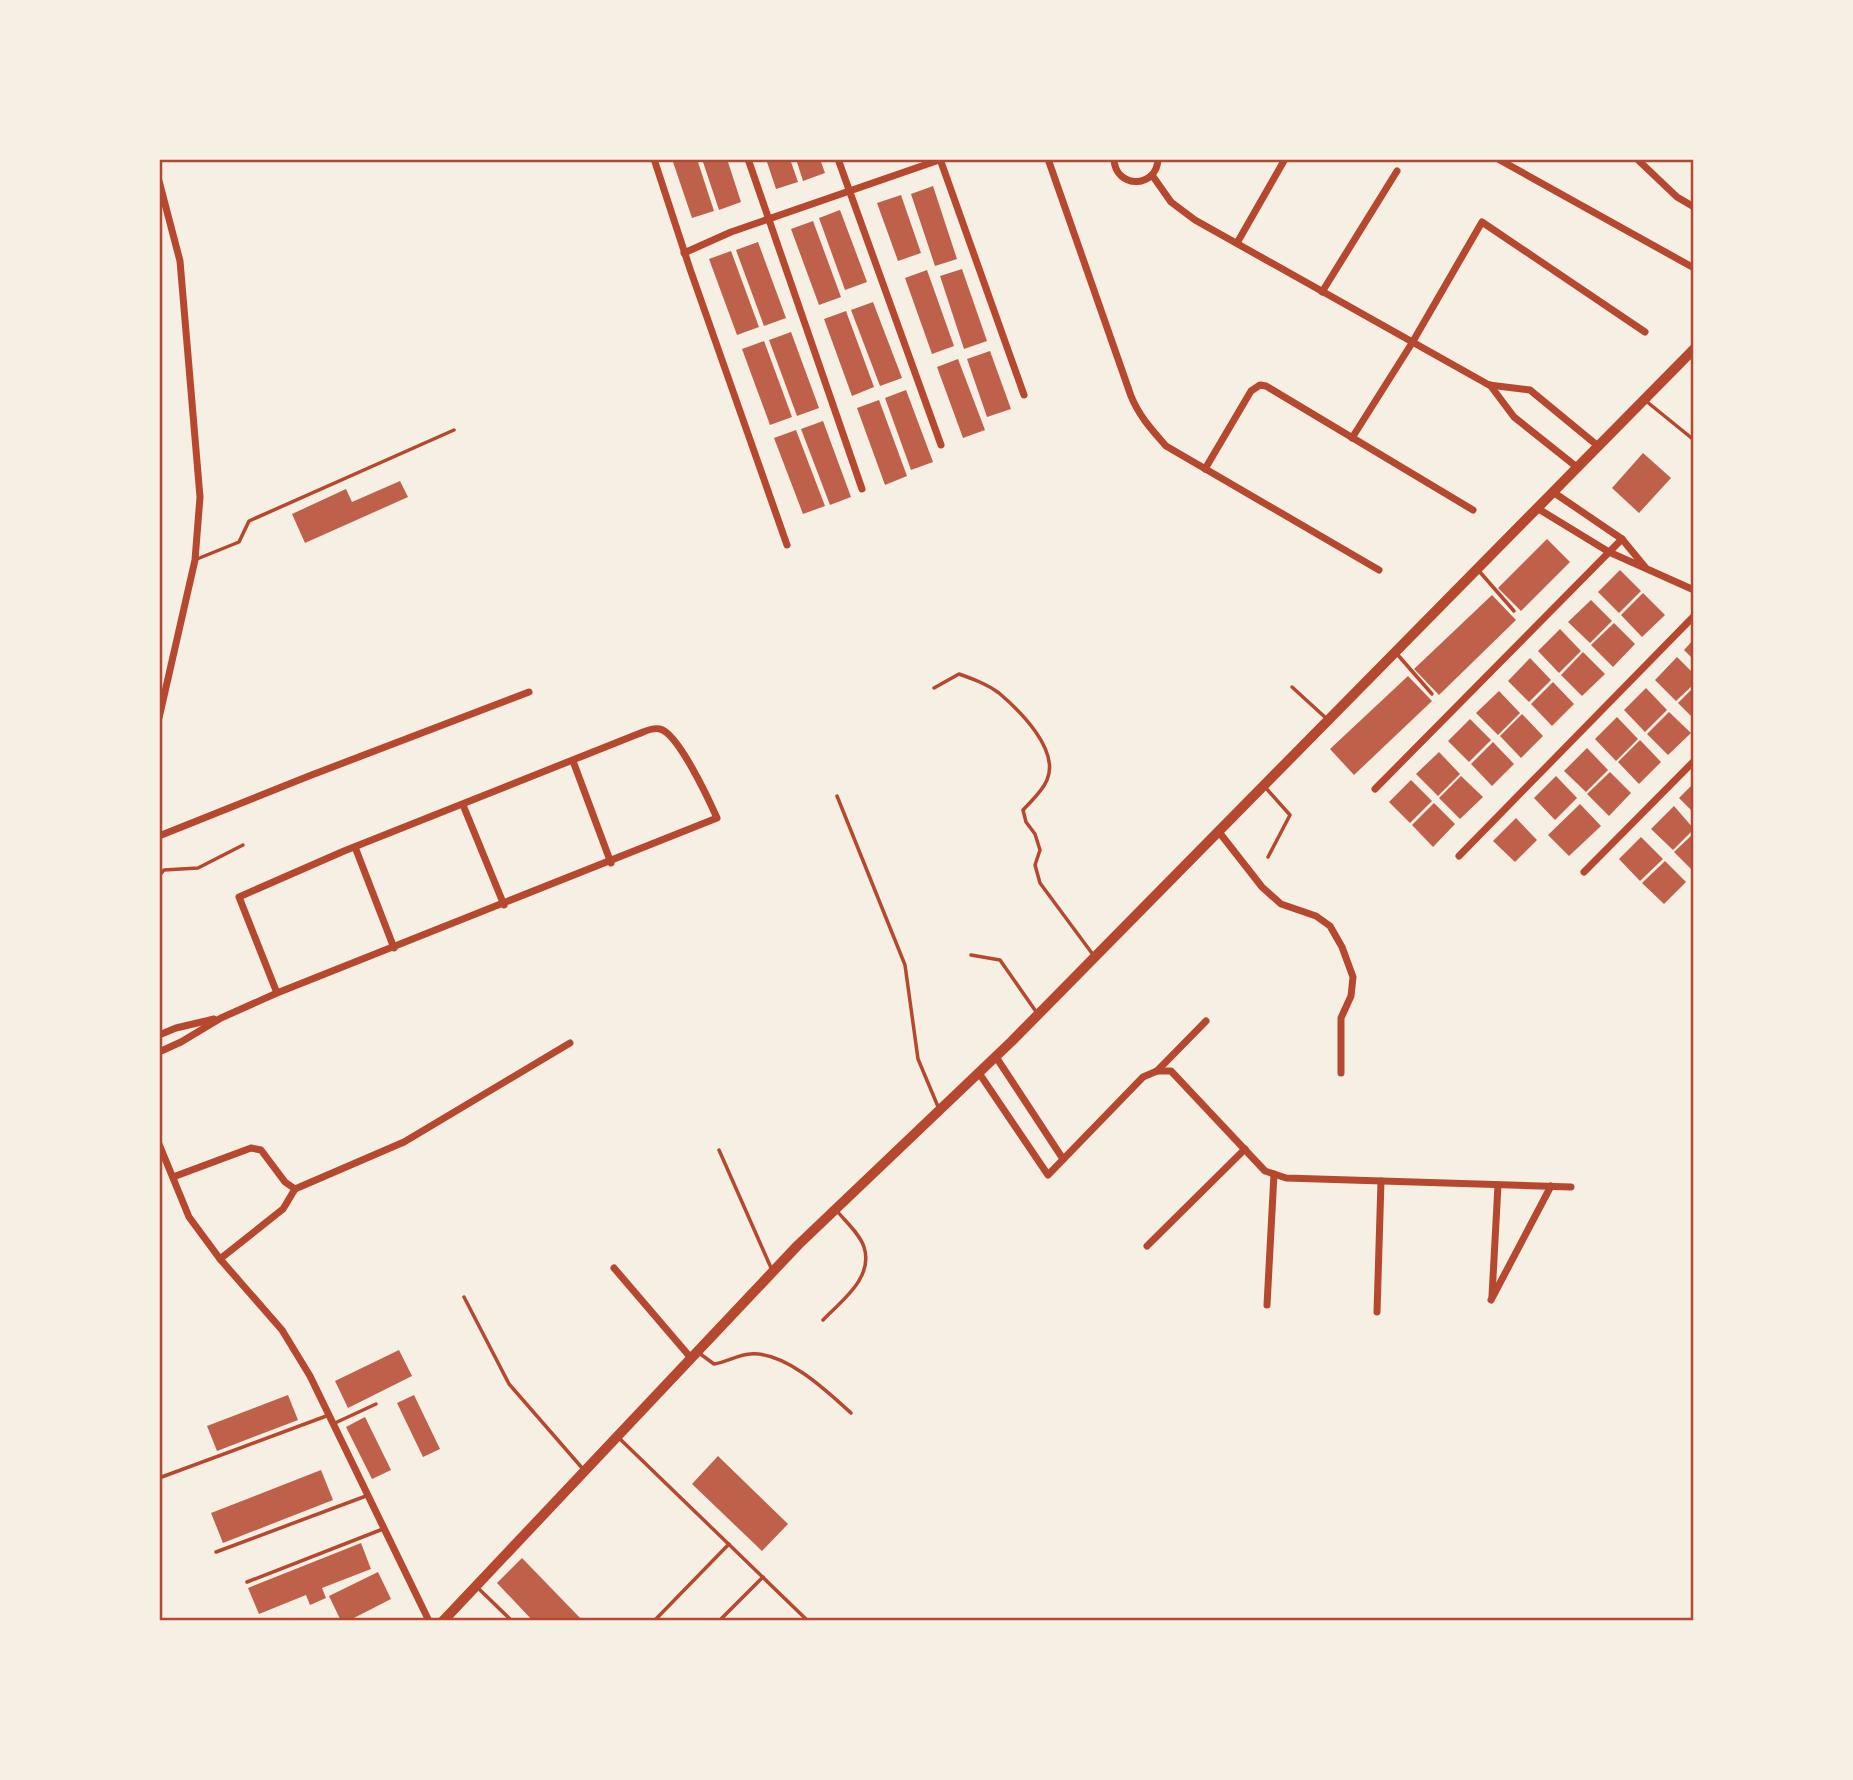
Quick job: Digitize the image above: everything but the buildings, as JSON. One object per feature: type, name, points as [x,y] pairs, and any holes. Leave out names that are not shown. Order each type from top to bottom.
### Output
[{"type":"main road","points":[[443,1621],[773,1272],[996,1057],[1694,349]]},
{"type":"street","points":[[654,159],[684,253],[787,545]]},
{"type":"street","points":[[748,159],[862,489]]},
{"type":"street","points":[[838,159],[941,445]]},
{"type":"street","points":[[684,253],[769,218],[941,159],[1024,395]]},
{"type":"street","points":[[1048,159],[1138,412],[1166,446],[1379,570]]},
{"type":"street","points":[[1114,159],[1117,173],[1134,183],[1144,181],[1152,175],[1157,167],[1157,159]]},
{"type":"street","points":[[1237,243],[1285,159]]},
{"type":"street","points":[[1498,159],[1694,268]]},
{"type":"street","points":[[1637,159],[1676,197],[1694,207]]},
{"type":"street","points":[[1322,292],[1396,171]]},
{"type":"street","points":[[1152,175],[1171,202],[1195,220],[1489,385],[1530,390],[1598,446]]},
{"type":"street","points":[[159,181],[180,261],[200,497],[195,560],[159,718]]},
{"type":"street","points":[[1352,438],[1412,343],[1482,222],[1645,332]]},
{"type":"street","points":[[1205,469],[1251,391],[1260,385],[1266,386],[1473,510]]},
{"type":"street","points":[[1489,385],[1514,417],[1578,468]]},
{"type":"street","points":[[1553,492],[1622,539],[1645,567]]},
{"type":"street","points":[[1537,508],[1609,552],[1694,590]]},
{"type":"street","points":[[1375,789],[1622,539]]},
{"type":"street","points":[[1460,856],[1694,616]]},
{"type":"street","points":[[159,836],[528,692]]},
{"type":"street","points":[[159,1052],[221,1018],[277,993],[611,863],[717,818],[702,786],[671,736],[662,729],[638,734],[355,847],[239,897],[277,993]]},
{"type":"street","points":[[573,761],[611,863]]},
{"type":"street","points":[[1584,872],[1694,761]]},
{"type":"street","points":[[463,805],[504,905]]},
{"type":"street","points":[[1219,832],[1262,887],[1281,904],[1316,915],[1330,926],[1342,947],[1353,977],[1351,996],[1341,1018],[1341,1073]]},
{"type":"street","points":[[355,847],[394,948]]},
{"type":"street","points":[[159,1035],[176,1028],[221,1018]]},
{"type":"street","points":[[979,1073],[1048,1175],[1143,1077],[1157,1071],[1206,1021]]},
{"type":"street","points":[[220,1259],[283,1209],[295,1189],[404,1142],[570,1043]]},
{"type":"street","points":[[996,1057],[1063,1160]]},
{"type":"street","points":[[1157,1071],[1171,1071],[1265,1171],[1286,1178],[1572,1187]]},
{"type":"street","points":[[159,1144],[189,1217],[220,1259],[282,1329],[310,1376],[429,1621]]},
{"type":"street","points":[[173,1177],[251,1148],[261,1150],[285,1182],[295,1189]]},
{"type":"street","points":[[1147,1246],[1245,1149]]},
{"type":"street","points":[[1267,1305],[1274,1174]]},
{"type":"street","points":[[1377,1312],[1381,1181]]},
{"type":"street","points":[[1498,1185],[1491,1300],[1551,1186]]},
{"type":"street","points":[[614,1268],[694,1355]]},
{"type":"lane","points":[[1644,400],[1694,440]]},
{"type":"lane","points":[[195,560],[239,542],[249,521],[454,430]]},
{"type":"lane","points":[[1478,570],[1514,611]]},
{"type":"lane","points":[[1395,652],[1432,694]]},
{"type":"lane","points":[[934,688],[959,674],[978,681],[998,693],[1039,735],[1046,752],[1048,778],[1023,810],[1040,850],[1035,865],[1037,874],[1040,883],[1095,957]]},
{"type":"lane","points":[[1292,687],[1328,720]]},
{"type":"lane","points":[[1264,786],[1290,815],[1268,857]]},
{"type":"lane","points":[[837,796],[905,965],[918,1059],[939,1111]]},
{"type":"lane","points":[[159,876],[164,870],[198,868],[243,845]]},
{"type":"lane","points":[[971,954],[1000,960],[1038,1014]]},
{"type":"lane","points":[[719,1150],[773,1272]]},
{"type":"lane","points":[[823,1320],[860,1281],[865,1267],[864,1247],[836,1210]]},
{"type":"lane","points":[[464,1297],[509,1384],[584,1471]]},
{"type":"lane","points":[[694,1355],[714,1364],[753,1353],[782,1361],[821,1386],[851,1413]]},
{"type":"lane","points":[[333,1424],[376,1404]]},
{"type":"lane","points":[[159,1478],[328,1415]]},
{"type":"lane","points":[[618,1436],[808,1621]]},
{"type":"lane","points":[[216,1552],[366,1496]]},
{"type":"lane","points":[[247,1582],[383,1529]]},
{"type":"lane","points":[[654,1621],[729,1544]]},
{"type":"lane","points":[[719,1621],[763,1577]]},
{"type":"lane","points":[[476,1586],[512,1621]]}]
